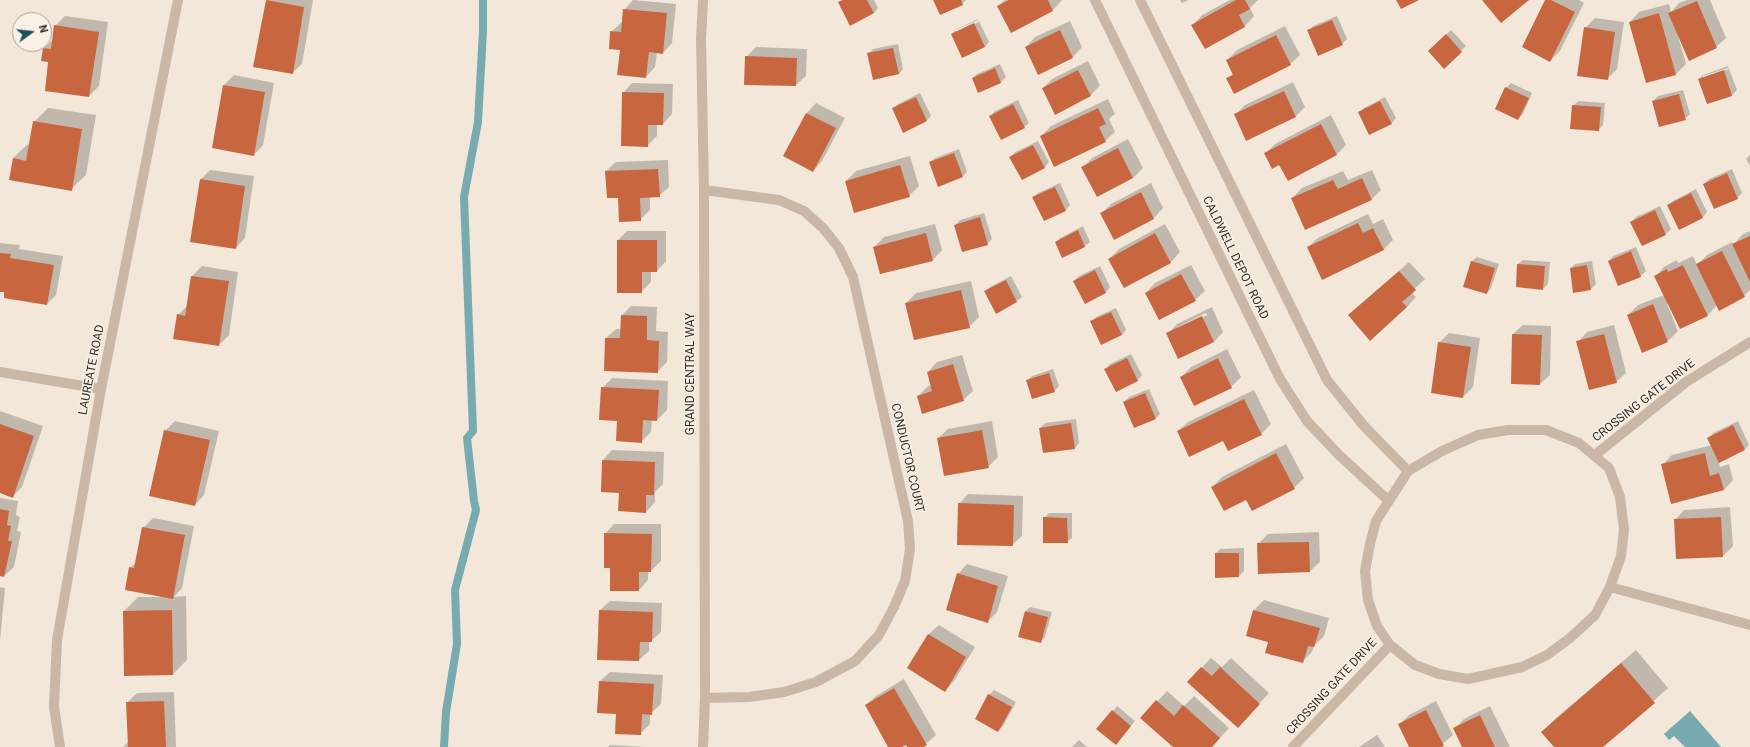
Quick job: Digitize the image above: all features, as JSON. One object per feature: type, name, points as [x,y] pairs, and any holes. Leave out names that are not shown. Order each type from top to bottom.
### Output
[{"type":"street","name":"LAUREATE ROAD","points":[[60,747],[54,707],[57,640],[101,388],[178,0]]},
{"type":"street","name":"GRAND CENTRAL WAY","points":[[703,0],[701,39],[704,190],[705,698],[703,747]]},
{"type":"street","name":"CALDWELL DEPOT ROAD","points":[[1095,0],[1280,380],[1307,421],[1339,454],[1389,501]]},
{"type":"street","points":[[1140,0],[1327,380],[1364,426],[1408,471]]},
{"type":"street","name":"CONDUCTOR COURT","points":[[704,190],[779,200],[804,211],[823,228],[839,248],[852,277],[866,333],[908,521],[910,548],[905,581],[894,607],[879,635],[856,661],[816,682],[784,692],[749,697],[705,698]]},
{"type":"street","name":"CROSSING GATE DRIVE","points":[[1595,455],[1686,382],[1750,342]]},
{"type":"street","points":[[0,372],[101,388]]},
{"type":"street","points":[[1508,430],[1546,430],[1579,443],[1595,455],[1609,468],[1620,497],[1624,530],[1621,556],[1610,587],[1595,615],[1570,638],[1547,655],[1522,667],[1468,679],[1439,674],[1415,665],[1390,645],[1377,626],[1368,600],[1365,571],[1376,521],[1408,471],[1442,451],[1478,435],[1508,430]]},
{"type":"street","points":[[1610,587],[1750,625]]},
{"type":"street","name":"CROSSING GATE DRIVE","points":[[1293,747],[1390,645]]},
{"type":"water","points":[[1690,711],[1721,747],[1685,747],[1674,736],[1669,740],[1664,734]]},
{"type":"building","points":[[266,0],[304,7],[293,74],[253,67]]},
{"type":"building","points":[[843,0],[867,0],[874,13],[850,26],[838,2]]},
{"type":"building","points":[[933,0],[961,0],[963,5],[940,15]]},
{"type":"building","points":[[1009,0],[1048,0],[1053,11],[1011,33],[997,6]]},
{"type":"building","points":[[1236,0],[1245,0],[1250,9],[1239,15],[1245,27],[1205,49],[1191,25]]},
{"type":"building","points":[[1396,0],[1419,0],[1401,9]]},
{"type":"building","points":[[1482,0],[1529,0],[1501,23]]},
{"type":"building","points":[[1545,0],[1551,0],[1575,12],[1550,62],[1522,47]]},
{"type":"building","points":[[1697,1],[1717,48],[1689,61],[1668,13]]},
{"type":"building","points":[[623,9],[667,13],[663,54],[649,52],[646,78],[617,75],[620,50],[609,49],[610,31],[621,32]]},
{"type":"building","points":[[1659,13],[1676,75],[1646,83],[1629,22]]},
{"type":"building","points":[[1332,20],[1343,45],[1318,56],[1307,30]]},
{"type":"building","points":[[974,23],[985,47],[962,58],[951,34]]},
{"type":"building","points":[[54,25],[99,32],[89,97],[45,91],[48,62],[41,61],[42,52],[52,52]]},
{"type":"building","points":[[1584,27],[1615,32],[1608,80],[1577,76]]},
{"type":"building","points":[[1060,30],[1073,58],[1038,75],[1025,47]]},
{"type":"building","points":[[1446,34],[1462,52],[1444,69],[1428,51]]},
{"type":"building","points":[[1276,35],[1291,65],[1234,94],[1226,78],[1233,75],[1226,60]]},
{"type":"building","points":[[893,48],[899,74],[873,80],[867,53]]},
{"type":"building","points":[[745,56],[797,58],[796,86],[744,85]]},
{"type":"building","points":[[995,68],[1001,83],[978,93],[972,78]]},
{"type":"building","points":[[1078,70],[1091,96],[1055,115],[1042,88]]},
{"type":"building","points":[[1724,70],[1732,96],[1707,104],[1698,79]]},
{"type":"building","points":[[223,85],[265,92],[254,156],[212,148]]},
{"type":"building","points":[[1505,87],[1529,98],[1518,120],[1495,109]]},
{"type":"building","points":[[1284,91],[1296,117],[1246,141],[1234,114]]},
{"type":"building","points":[[622,92],[664,93],[663,125],[648,125],[648,147],[621,146]]},
{"type":"building","points":[[1679,94],[1686,120],[1659,127],[1652,101]]},
{"type":"building","points":[[916,97],[927,121],[903,133],[892,108]]},
{"type":"building","points":[[1380,101],[1392,124],[1369,135],[1358,112]]},
{"type":"building","points":[[1013,104],[1025,128],[1001,140],[989,116]]},
{"type":"building","points":[[1572,105],[1601,107],[1599,131],[1570,129]]},
{"type":"building","points":[[1098,108],[1106,124],[1099,127],[1106,142],[1054,167],[1040,136]]},
{"type":"building","points":[[806,113],[836,128],[813,172],[783,156]]},
{"type":"building","points":[[33,121],[82,129],[72,191],[9,180],[13,158],[26,161]]},
{"type":"building","points":[[1321,124],[1337,155],[1288,181],[1279,165],[1272,169],[1264,153]]},
{"type":"building","points":[[1033,145],[1045,168],[1022,180],[1009,157]]},
{"type":"building","points":[[1118,148],[1133,178],[1097,197],[1081,167]]},
{"type":"building","points":[[954,153],[963,177],[938,187],[929,162]]},
{"type":"building","points":[[900,165],[910,197],[854,213],[845,181]]},
{"type":"building","points":[[658,169],[660,197],[640,198],[641,221],[619,222],[618,198],[607,198],[605,171]]},
{"type":"building","points":[[1727,173],[1738,199],[1714,209],[1703,184]]},
{"type":"building","points":[[1362,178],[1372,200],[1305,230],[1291,198],[1333,180],[1338,189]]},
{"type":"building","points":[[200,179],[245,186],[236,249],[190,242]]},
{"type":"building","points":[[1055,187],[1066,211],[1044,221],[1032,197]]},
{"type":"building","points":[[1141,192],[1154,219],[1114,240],[1100,213]]},
{"type":"building","points":[[1691,193],[1703,218],[1679,230],[1667,205]]},
{"type":"building","points":[[1655,210],[1666,235],[1642,246],[1630,222]]},
{"type":"building","points":[[980,217],[988,245],[962,252],[954,225]]},
{"type":"building","points":[[1358,223],[1363,233],[1373,228],[1384,250],[1322,280],[1307,247]]},
{"type":"building","points":[[1078,230],[1085,247],[1062,258],[1055,242]]},
{"type":"building","points":[[926,233],[933,261],[880,274],[873,247]]},
{"type":"building","points":[[1155,233],[1171,263],[1124,288],[1108,259]]},
{"type":"building","points":[[1750,236],[1750,282],[1732,244]]},
{"type":"building","points":[[617,240],[657,240],[657,272],[642,272],[642,293],[617,293]]},
{"type":"building","points":[[1631,251],[1641,277],[1618,286],[1608,261]]},
{"type":"building","points":[[1722,251],[1745,297],[1719,311],[1696,264]]},
{"type":"building","points":[[0,253],[11,254],[10,258],[54,265],[47,305],[4,298],[4,292],[0,292]]},
{"type":"building","points":[[1471,261],[1495,268],[1487,294],[1463,287]]},
{"type":"building","points":[[1517,264],[1545,266],[1543,290],[1516,287]]},
{"type":"building","points":[[1587,265],[1591,290],[1573,293],[1570,268]]},
{"type":"building","points":[[1683,265],[1708,316],[1680,329],[1654,276],[1667,269],[1668,272]]},
{"type":"building","points":[[1095,270],[1106,293],[1085,304],[1073,281]]},
{"type":"building","points":[[1399,271],[1416,290],[1402,302],[1407,307],[1370,341],[1348,315]]},
{"type":"building","points":[[1181,274],[1196,301],[1159,320],[1145,293]]},
{"type":"building","points":[[191,276],[229,281],[219,346],[173,339],[177,314],[185,316]]},
{"type":"building","points":[[1006,280],[1017,302],[996,314],[984,291]]},
{"type":"building","points":[[961,290],[970,328],[914,340],[905,303]]},
{"type":"building","points":[[1653,304],[1668,342],[1642,353],[1627,315]]},
{"type":"building","points":[[1111,312],[1122,335],[1101,345],[1090,321]]},
{"type":"building","points":[[621,315],[647,316],[647,340],[659,341],[658,373],[604,371],[605,338],[620,338]]},
{"type":"building","points":[[1202,316],[1214,342],[1178,359],[1166,333]]},
{"type":"building","points":[[1512,334],[1542,335],[1540,385],[1511,384]]},
{"type":"building","points":[[1604,334],[1617,383],[1589,390],[1576,341]]},
{"type":"building","points":[[1438,342],[1471,347],[1463,398],[1431,393]]},
{"type":"building","points":[[1127,358],[1138,381],[1116,392],[1104,369]]},
{"type":"building","points":[[1218,358],[1232,388],[1194,406],[1180,377]]},
{"type":"building","points":[[953,364],[964,401],[922,414],[917,396],[932,391],[927,372]]},
{"type":"building","points":[[1049,373],[1055,392],[1032,399],[1026,380]]},
{"type":"building","points":[[601,387],[659,390],[657,421],[643,420],[642,443],[616,441],[617,421],[599,420]]},
{"type":"building","points":[[1145,393],[1156,419],[1134,428],[1123,402]]},
{"type":"building","points":[[1244,399],[1262,435],[1228,451],[1223,441],[1189,457],[1177,431]]},
{"type":"building","points":[[1071,423],[1075,449],[1043,453],[1039,428]]},
{"type":"building","points":[[0,424],[34,436],[13,498],[0,493]]},
{"type":"building","points":[[1733,425],[1745,450],[1719,463],[1707,438]]},
{"type":"building","points":[[164,430],[210,440],[195,506],[149,496]]},
{"type":"building","points":[[982,430],[989,468],[944,476],[937,438]]},
{"type":"building","points":[[1276,453],[1295,489],[1252,511],[1246,500],[1224,511],[1211,487]]},
{"type":"building","points":[[1705,453],[1710,476],[1719,473],[1724,490],[1671,504],[1661,464]]},
{"type":"building","points":[[602,460],[655,462],[654,495],[646,495],[646,513],[618,511],[619,493],[601,492]]},
{"type":"building","points":[[958,503],[1014,505],[1013,546],[957,545]]},
{"type":"building","points":[[0,509],[9,511],[7,525],[11,526],[8,541],[12,541],[4,577],[0,576]]},
{"type":"building","points":[[1043,517],[1067,518],[1068,543],[1043,543]]},
{"type":"building","points":[[1721,517],[1723,557],[1676,559],[1674,519]]},
{"type":"building","points":[[142,527],[185,535],[173,599],[125,590],[129,567],[134,568]]},
{"type":"building","points":[[604,533],[652,534],[651,572],[639,572],[639,591],[610,591],[610,568],[604,568]]},
{"type":"building","points":[[1309,542],[1310,572],[1258,574],[1257,543]]},
{"type":"building","points":[[1215,553],[1239,553],[1239,577],[1215,578]]},
{"type":"building","points":[[957,573],[998,586],[988,623],[946,610]]},
{"type":"building","points":[[172,610],[173,675],[124,676],[123,611]]},
{"type":"building","points":[[599,610],[653,612],[652,642],[640,642],[639,661],[597,660]]},
{"type":"building","points":[[1253,610],[1320,628],[1314,647],[1308,646],[1303,663],[1265,653],[1268,642],[1246,636]]},
{"type":"building","points":[[1025,611],[1048,617],[1041,643],[1018,637]]},
{"type":"building","points":[[928,634],[966,657],[945,692],[907,668]]},
{"type":"building","points":[[1621,663],[1655,703],[1603,747],[1554,747],[1541,732]]},
{"type":"building","points":[[1201,667],[1212,676],[1220,667],[1260,704],[1238,728],[1187,682]]},
{"type":"building","points":[[599,681],[654,684],[652,715],[642,714],[641,735],[615,734],[616,714],[597,713]]},
{"type":"building","points":[[894,688],[927,745],[924,747],[907,747],[906,745],[902,747],[888,747],[865,705]]},
{"type":"building","points":[[988,694],[1012,707],[998,732],[975,719]]},
{"type":"building","points":[[1156,700],[1174,716],[1183,705],[1220,738],[1212,747],[1173,747],[1140,718]]},
{"type":"building","points":[[164,701],[166,747],[128,747],[126,702]]},
{"type":"building","points":[[1112,710],[1131,726],[1116,745],[1096,729]]},
{"type":"building","points":[[1426,710],[1444,746],[1409,747],[1398,724]]},
{"type":"building","points":[[1480,715],[1495,747],[1462,747],[1453,728]]},
{"type":"waterway","points":[[444,747],[446,712],[457,644],[455,590],[476,510],[467,438],[473,431],[464,197],[478,122],[483,31],[483,0]]}]
